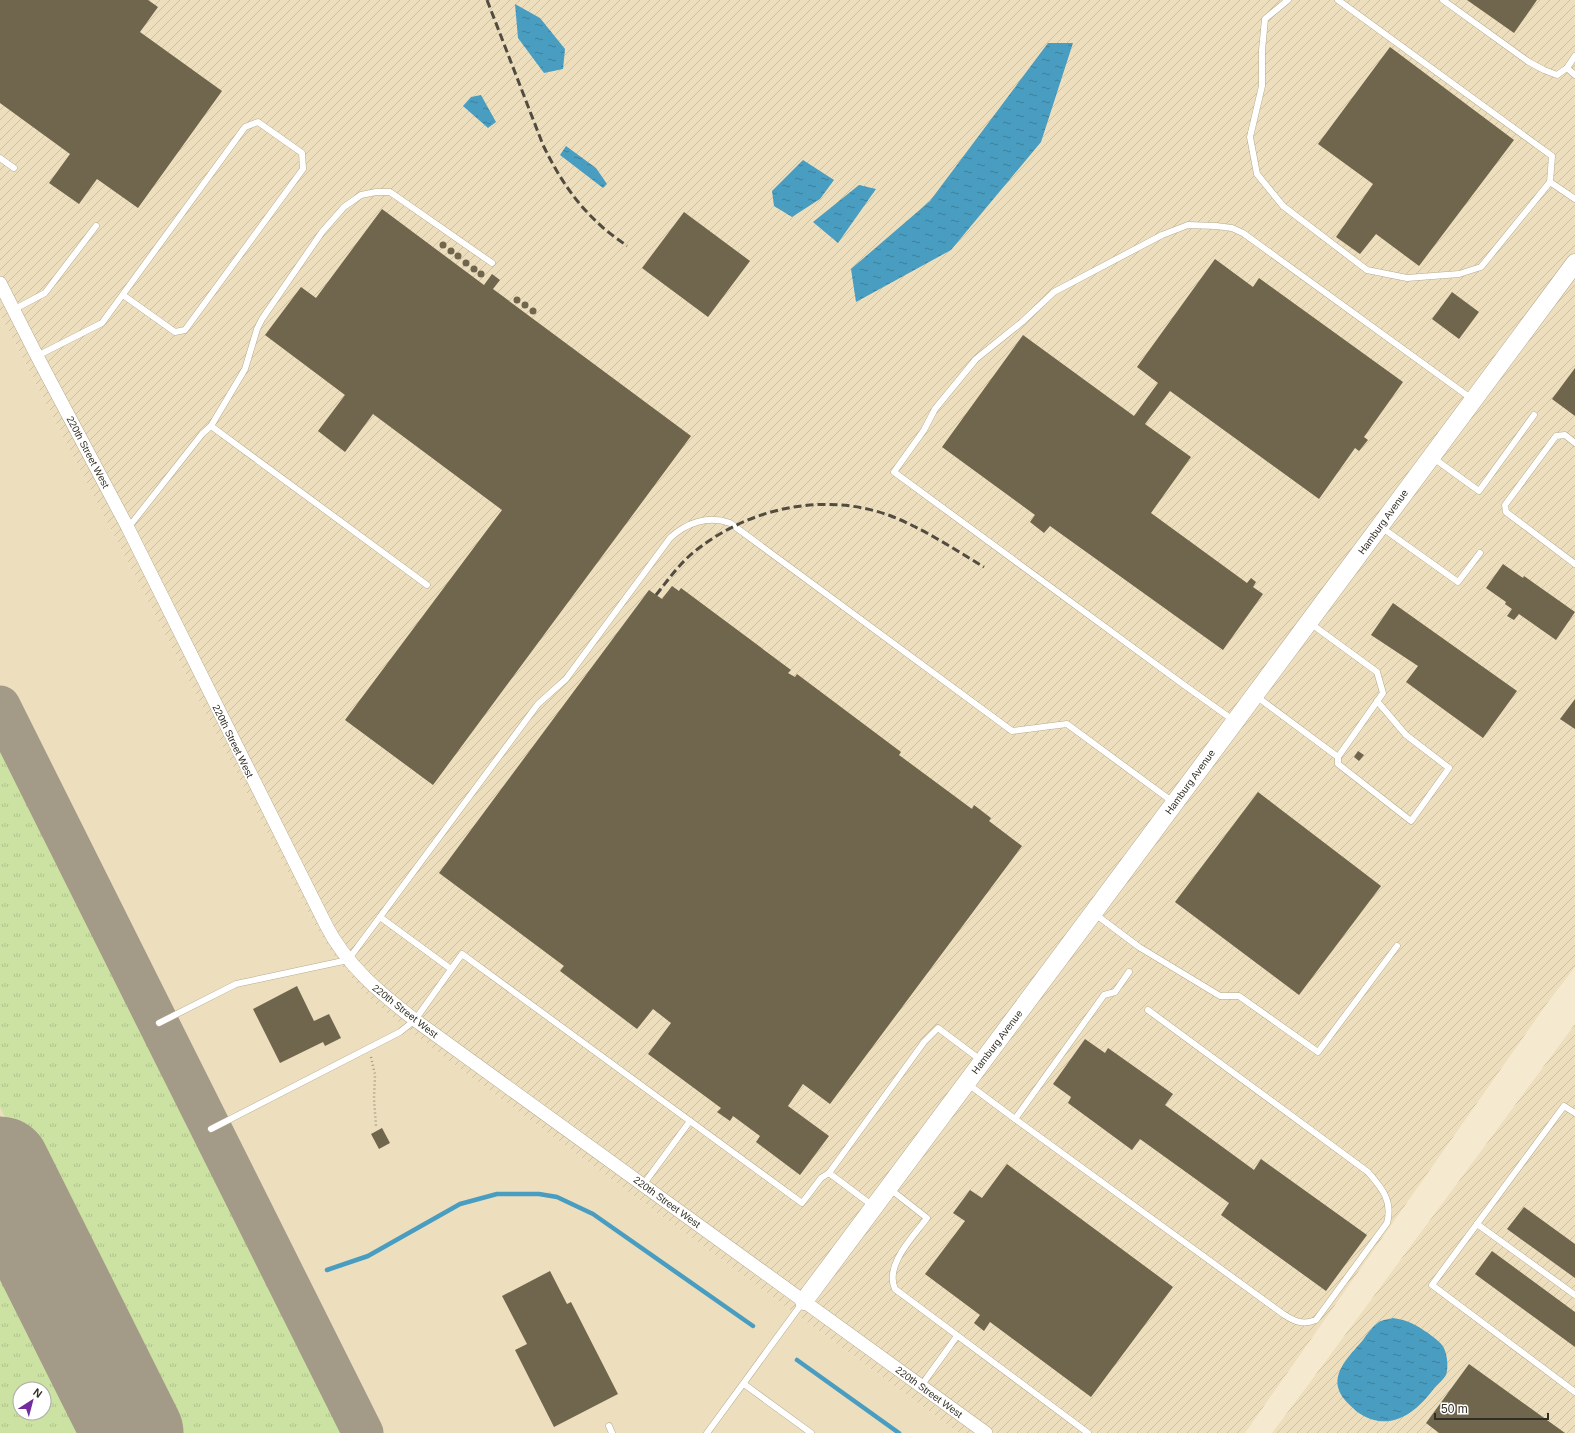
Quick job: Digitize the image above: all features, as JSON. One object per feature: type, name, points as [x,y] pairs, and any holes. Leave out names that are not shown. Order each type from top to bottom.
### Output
[{"type":"street","name":"Hamburg Avenue","points":[[804,1300],[983,1062],[1575,263]]},
{"type":"street","name":"220th Street West","points":[[0,283],[128,528],[334,941],[348,960],[376,988],[415,1020],[986,1433]]},
{"type":"lane","points":[[1288,0],[1265,19],[1262,50],[1262,86],[1250,137],[1257,174],[1282,206],[1367,270],[1407,278],[1459,274],[1481,268],[1550,182],[1552,156],[1338,0]]},
{"type":"lane","points":[[1443,0],[1529,62],[1544,70],[1557,75],[1566,68],[1575,56]]},
{"type":"lane","points":[[1566,68],[1575,75]]},
{"type":"lane","points":[[37,356],[102,323],[245,127],[258,122],[302,153],[303,169],[186,330],[175,332],[123,295]]},
{"type":"lane","points":[[0,158],[14,168]]},
{"type":"lane","points":[[1550,182],[1575,199]]},
{"type":"lane","points":[[128,528],[202,434],[211,426],[245,369],[257,329],[262,319],[322,232],[337,214],[353,200],[361,195],[376,192],[390,192],[492,263]]},
{"type":"lane","points":[[1235,721],[894,472],[924,430],[935,409],[976,359],[1022,322],[1054,292],[1162,235],[1188,225],[1205,224],[1232,228],[1243,233],[1474,400]]},
{"type":"lane","points":[[14,310],[45,293],[96,226]]},
{"type":"lane","points":[[1431,456],[1479,491],[1534,415]]},
{"type":"lane","points":[[211,426],[427,585]]},
{"type":"lane","points":[[1575,443],[1565,435],[1556,436],[1505,505],[1506,512],[1575,564]]},
{"type":"lane","points":[[159,1023],[236,984],[348,960],[538,704],[566,679],[670,538],[678,530],[691,524],[712,519],[730,523],[1012,731],[1067,724],[1174,803]]},
{"type":"lane","points":[[1380,526],[1458,582],[1480,553]]},
{"type":"lane","points":[[1309,622],[1377,672],[1383,693],[1377,701],[1338,757],[1338,764],[1411,821],[1449,768],[1406,735],[1377,701]]},
{"type":"lane","points":[[1254,695],[1338,757]]},
{"type":"lane","points":[[1093,913],[1139,947],[1220,996],[1239,996],[1318,1052],[1397,946]]},
{"type":"lane","points":[[380,917],[451,970]]},
{"type":"lane","points":[[212,1129],[400,1032],[415,1020],[462,954],[802,1203],[820,1178],[829,1173],[924,1042],[938,1028],[983,1062]]},
{"type":"lane","points":[[1015,1120],[1104,995],[1115,992],[1129,972]]},
{"type":"lane","points":[[966,1083],[1283,1314],[1300,1323],[1309,1323],[1316,1320],[1387,1223],[1389,1205],[1387,1198],[1368,1172],[1148,1010]]},
{"type":"lane","points":[[1575,1113],[1564,1106],[1432,1285],[1575,1392]]},
{"type":"lane","points":[[643,1185],[690,1122]]},
{"type":"lane","points":[[829,1173],[874,1207]]},
{"type":"lane","points":[[888,1188],[927,1218],[897,1258],[893,1273],[893,1284],[898,1292],[1088,1433]]},
{"type":"lane","points":[[1477,1224],[1575,1295]]},
{"type":"lane","points":[[707,1433],[804,1300]]},
{"type":"lane","points":[[921,1386],[957,1336]]},
{"type":"lane","points":[[744,1384],[811,1433]]},
{"type":"lane","points":[[609,1426],[612,1433]]},
{"type":"path","points":[[369,1048],[375,1075],[374,1099],[376,1126]]},
{"type":"shaded area","points":[[0,0],[1575,0],[1575,967],[1548,1002],[1245,1433],[959,1433],[452,1063],[376,1004],[357,984],[332,953],[315,925],[0,314]]},
{"type":"shaded area","points":[[0,314],[315,925],[332,953],[357,984],[452,1063],[959,1433],[0,1433]]},
{"type":"shaded area","points":[[1575,1024],[1575,1433],[1272,1433],[1308,1385]]},
{"type":"green space","points":[[0,737],[346,1433],[163,1433],[0,1107]]},
{"type":"green space","points":[[0,1228],[102,1433],[0,1433]]},
{"type":"water","points":[[515,4],[540,18],[565,49],[563,69],[544,73],[518,38]]},
{"type":"water","points":[[1048,43],[1073,43],[1041,142],[951,250],[856,302],[851,269],[930,201]]},
{"type":"water","points":[[481,95],[496,122],[488,128],[463,106],[471,97]]},
{"type":"water","points":[[566,146],[596,168],[607,184],[603,188],[560,155]]},
{"type":"water","points":[[803,160],[834,180],[820,199],[792,217],[774,206],[772,191]]},
{"type":"water","points":[[859,185],[876,189],[838,243],[813,222]]},
{"type":"water","points":[[1393,1318],[1416,1325],[1442,1345],[1446,1355],[1447,1372],[1445,1377],[1424,1400],[1407,1415],[1398,1419],[1378,1421],[1367,1418],[1356,1411],[1348,1403],[1339,1391],[1338,1380],[1345,1361],[1372,1328],[1380,1321]]},
{"type":"building","points":[[0,0],[148,0],[158,7],[140,32],[222,91],[138,208],[97,179],[79,204],[49,183],[70,154],[0,103]]},
{"type":"building","points":[[1467,0],[1537,0],[1514,33]]},
{"type":"building","points":[[1390,47],[1514,140],[1419,266],[1376,234],[1360,254],[1336,237],[1373,184],[1318,144]]},
{"type":"building","points":[[382,209],[484,285],[492,274],[500,280],[493,289],[691,436],[433,785],[345,720],[502,510],[373,414],[345,452],[318,431],[345,395],[265,335],[301,287],[316,298]]},
{"type":"building","points":[[684,212],[750,261],[708,317],[642,268]]},
{"type":"building","points":[[443,241],[446,242],[446,248],[443,249],[440,248],[439,245],[440,242]]},
{"type":"building","points":[[451,247],[454,248],[454,254],[451,255],[448,254],[447,251],[448,248]]},
{"type":"building","points":[[458,252],[461,253],[461,259],[458,260],[455,259],[454,256],[455,253]]},
{"type":"building","points":[[466,259],[469,260],[469,266],[466,267],[463,266],[462,263],[463,260]]},
{"type":"building","points":[[1215,259],[1253,287],[1259,278],[1403,382],[1364,437],[1368,440],[1359,451],[1355,448],[1319,499],[1170,391],[1145,424],[1191,457],[1151,513],[1247,583],[1251,578],[1256,582],[1253,587],[1263,594],[1223,650],[1050,526],[1044,533],[1030,522],[1035,515],[942,447],[1023,335],[1134,416],[1158,383],[1137,367]]},
{"type":"building","points":[[474,266],[477,269],[474,272],[471,269]]},
{"type":"building","points":[[481,270],[485,274],[481,278],[477,274]]},
{"type":"building","points":[[1452,292],[1479,312],[1459,339],[1432,319]]},
{"type":"building","points":[[517,296],[521,300],[517,304],[513,300]]},
{"type":"building","points":[[525,301],[528,302],[528,308],[525,309],[522,308],[521,305],[522,302]]},
{"type":"building","points":[[533,307],[537,311],[533,315],[529,311]]},
{"type":"building","points":[[1575,368],[1575,416],[1552,399]]},
{"type":"building","points":[[1503,564],[1523,578],[1524,576],[1575,612],[1556,640],[1519,614],[1514,620],[1507,616],[1512,609],[1505,604],[1506,602],[1486,588]]},
{"type":"building","points":[[672,586],[679,591],[681,588],[791,670],[788,673],[795,677],[797,674],[901,752],[899,755],[972,809],[974,805],[991,818],[989,821],[1022,846],[830,1104],[803,1084],[788,1106],[829,1136],[800,1175],[756,1142],[760,1136],[733,1116],[730,1121],[717,1112],[721,1108],[648,1054],[671,1023],[653,1009],[637,1029],[560,971],[564,966],[439,873],[649,590],[662,599]]},
{"type":"building","points":[[1393,603],[1517,691],[1483,738],[1406,682],[1418,666],[1371,635]]},
{"type":"building","points":[[1575,699],[1575,729],[1560,719]]},
{"type":"building","points":[[1358,751],[1364,755],[1359,761],[1354,757]]},
{"type":"building","points":[[1258,792],[1381,886],[1299,995],[1175,902]]},
{"type":"building","points":[[297,986],[314,1021],[329,1014],[341,1038],[325,1046],[323,1042],[280,1063],[253,1009]]},
{"type":"building","points":[[1085,1039],[1105,1053],[1108,1048],[1173,1094],[1165,1105],[1254,1170],[1261,1159],[1367,1235],[1326,1291],[1221,1215],[1229,1203],[1140,1139],[1132,1150],[1068,1103],[1071,1097],[1053,1084]]},
{"type":"building","points":[[382,1128],[390,1143],[379,1149],[371,1134]]},
{"type":"building","points":[[1007,1164],[1173,1287],[1091,1397],[990,1322],[984,1331],[974,1323],[980,1315],[925,1274],[965,1221],[953,1213],[970,1190],[982,1198]]},
{"type":"building","points":[[1524,1207],[1575,1244],[1575,1278],[1507,1229]]},
{"type":"building","points":[[1492,1251],[1575,1312],[1575,1347],[1475,1274]]},
{"type":"building","points":[[550,1271],[567,1304],[571,1302],[618,1394],[554,1427],[515,1350],[527,1344],[502,1296]]},
{"type":"building","points":[[1469,1364],[1565,1433],[1439,1433],[1426,1423]]},
{"type":"waterway","points":[[327,1270],[368,1256],[460,1204],[497,1194],[539,1194],[557,1197],[593,1214],[753,1326]]},
{"type":"waterway","points":[[797,1360],[899,1433]]},
{"type":"taxiway","points":[[0,706],[363,1433]]},
{"type":"runway","points":[[0,1167],[133,1433]]},
{"type":"railway","points":[[487,0],[543,145],[554,166],[567,187],[589,215],[627,246]]},
{"type":"railway","points":[[656,595],[683,562],[715,537],[738,524],[762,515],[788,508],[813,505],[840,505],[866,509],[891,516],[927,533],[984,567]]}]
